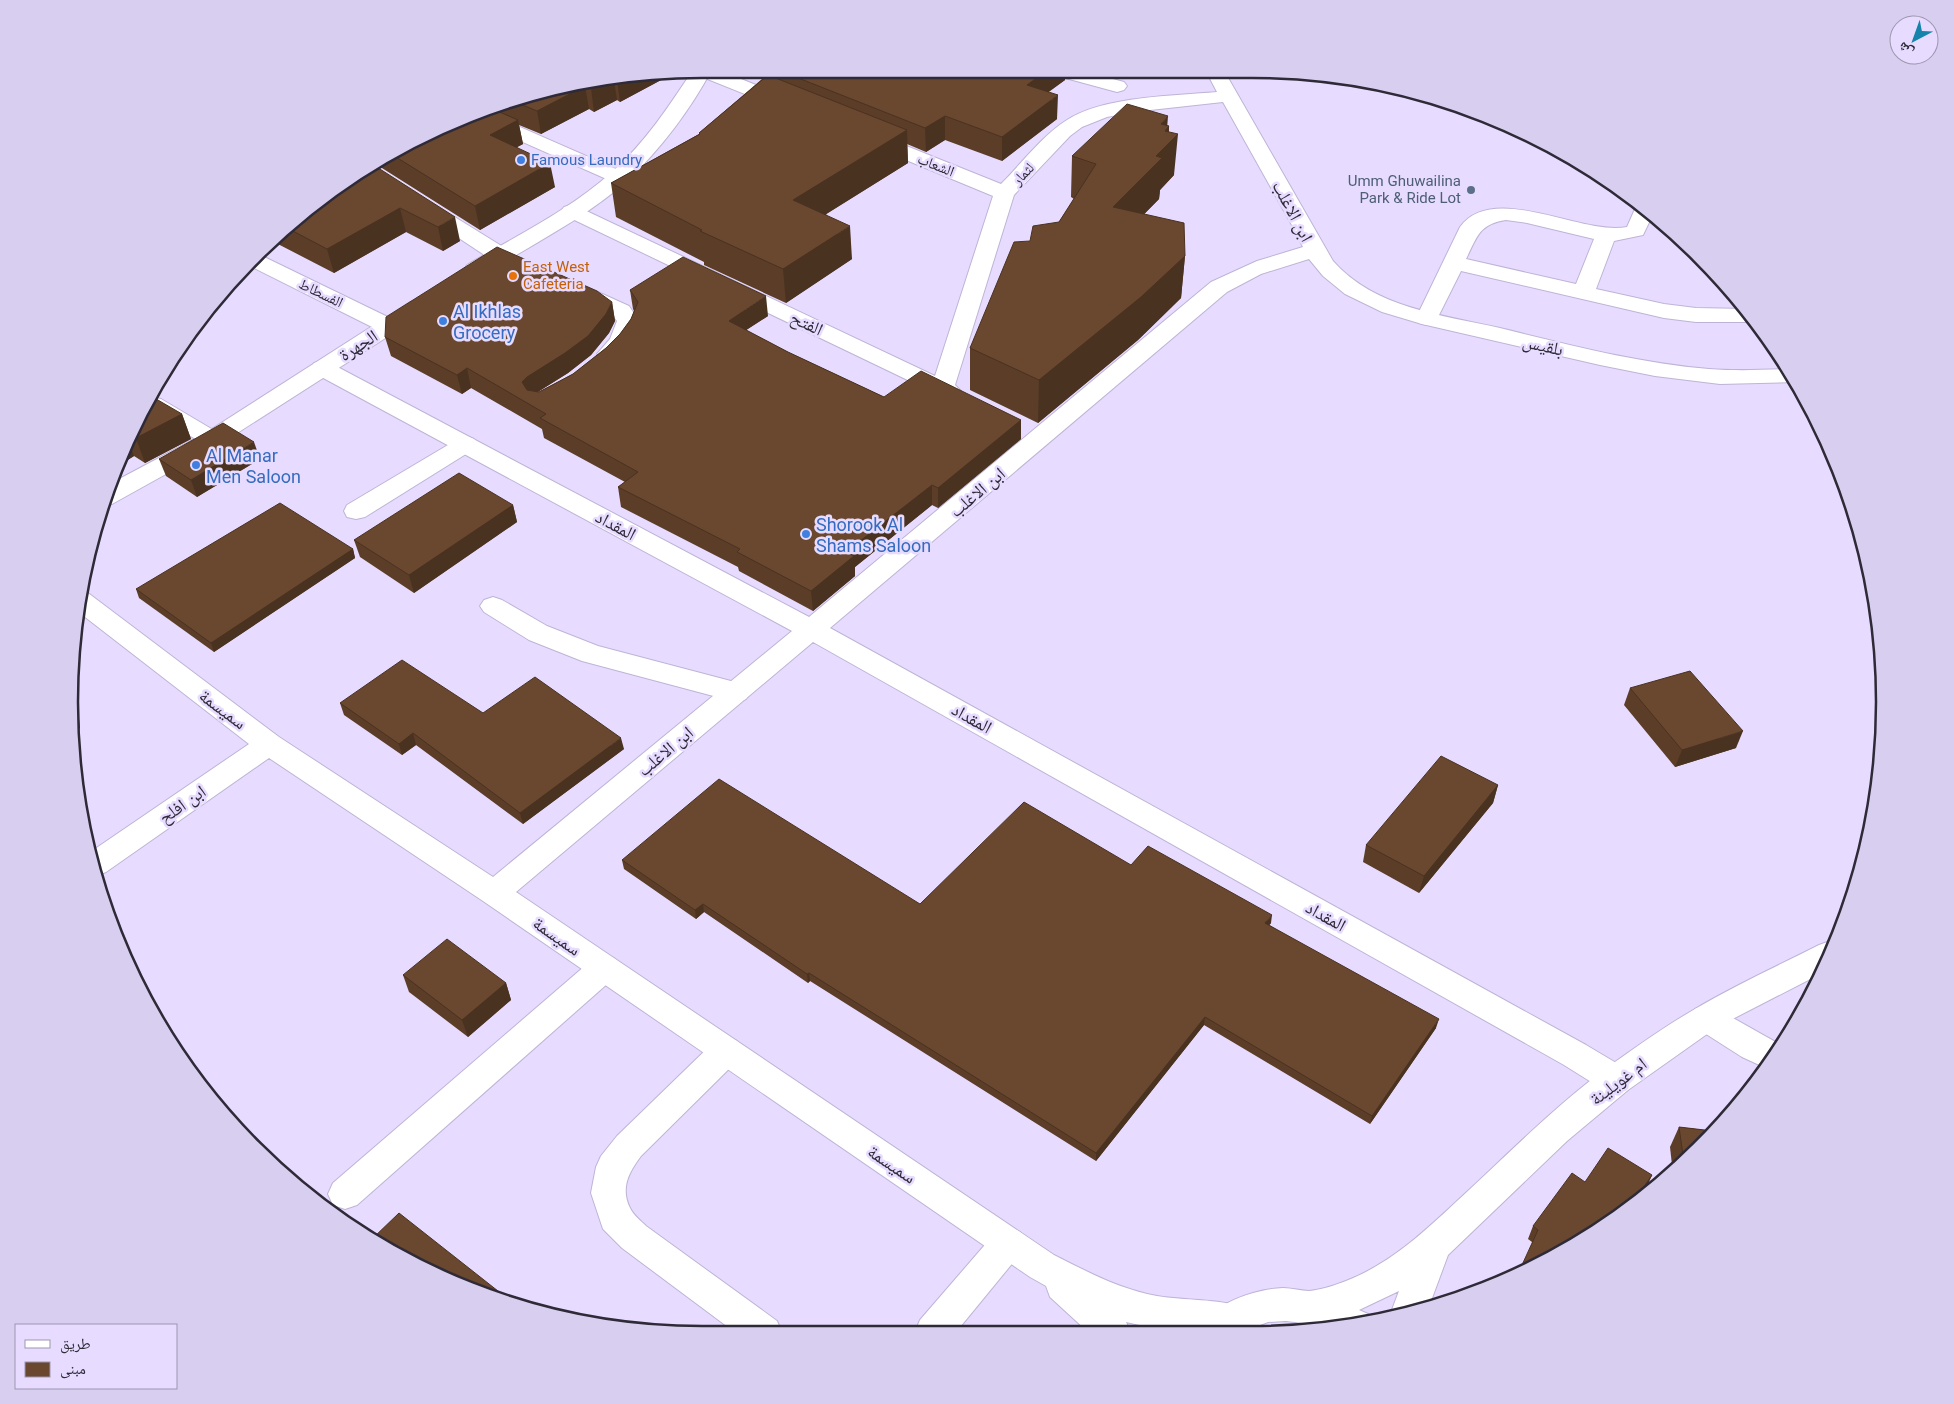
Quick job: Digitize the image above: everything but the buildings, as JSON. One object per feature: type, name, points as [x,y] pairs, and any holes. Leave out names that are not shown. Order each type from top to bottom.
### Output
[{"type":"street","points":[[460,280],[571,211],[618,177],[663,128],[696,78]]},
{"type":"street","points":[[724,78],[803,111]]},
{"type":"street","points":[[1087,78],[1117,86]]},
{"type":"street","points":[[1112,78],[1132,106]]},
{"type":"street","name":"ابن الاغلب","points":[[494,893],[1042,437],[1219,287],[1239,275],[1262,265],[1314,251],[1304,227],[1219,78]]},
{"type":"street","name":"لثمار","points":[[943,388],[1004,193],[1075,122],[1102,112],[1132,106],[1230,96]]},
{"type":"street","points":[[483,118],[618,177]]},
{"type":"street","name":"الشعاب","points":[[858,133],[1004,193]]},
{"type":"street","points":[[412,199],[500,255],[525,266]]},
{"type":"street","name":"الفتح","points":[[571,211],[968,400]]},
{"type":"street","points":[[1428,318],[1471,227],[1477,221],[1488,216],[1516,215],[1617,236],[1636,231],[1642,215]]},
{"type":"street","points":[[1584,292],[1606,235]]},
{"type":"street","name":"بلقيس","points":[[1314,251],[1323,264],[1337,278],[1355,290],[1401,311],[1601,359],[1666,370],[1718,376],[1784,376]]},
{"type":"street","name":"الفسطاط","points":[[258,262],[388,326]]},
{"type":"street","points":[[1454,262],[1680,314],[1742,316]]},
{"type":"street","points":[[558,281],[609,304],[621,312],[628,321],[625,334],[616,347],[595,365]]},
{"type":"street","name":"الجهرة","points":[[114,492],[212,439],[436,295]]},
{"type":"street","name":"المقداد","points":[[322,368],[811,629],[1566,1050],[1616,1080]]},
{"type":"street","points":[[153,404],[212,439]]},
{"type":"street","points":[[1017,424],[1042,437]]},
{"type":"street","points":[[356,511],[466,444]]},
{"type":"street","name":"سميسمة","points":[[85,604],[269,744],[494,893],[1042,1266],[1087,1289],[1135,1308],[1225,1325]]},
{"type":"street","points":[[493,606],[538,633],[592,654],[736,692]]},
{"type":"street","name":"ابن افلح","points":[[98,862],[269,744]]},
{"type":"street","name":"ام غويلينة","points":[[1311,1307],[1346,1298],[1379,1284],[1408,1267],[1433,1246],[1555,1131],[1616,1080],[1706,1018],[1821,959]]},
{"type":"street","points":[[345,1194],[604,968]]},
{"type":"street","points":[[1706,1018],[1753,1047],[1768,1053]]},
{"type":"street","points":[[726,1051],[629,1146],[613,1168],[608,1194],[615,1218],[634,1237],[755,1326]]},
{"type":"street","points":[[938,1326],[1008,1243]]},
{"type":"street","name":"ام غويلينة","points":[[1411,1306],[1433,1246]]},
{"type":"street","name":"سميسمة","points":[[1042,1266],[1107,1326]]},
{"type":"street","points":[[1225,1325],[1250,1311],[1269,1305],[1289,1304],[1311,1307],[1344,1320]]},
{"type":"place","name":"Famous Laundry","points":[[521,160]]},
{"type":"place","name":"Umm Ghuwailina Park & Ride Lot","points":[[1471,190]]},
{"type":"place","name":"East West Cafeteria","points":[[513,276]]},
{"type":"place","name":"Al Ikhlas Grocery","points":[[443,321]]},
{"type":"place","name":"Al Manar Men Saloon","points":[[196,465]]},
{"type":"place","name":"Shorook Al Shams Saloon","points":[[806,534]]}]
